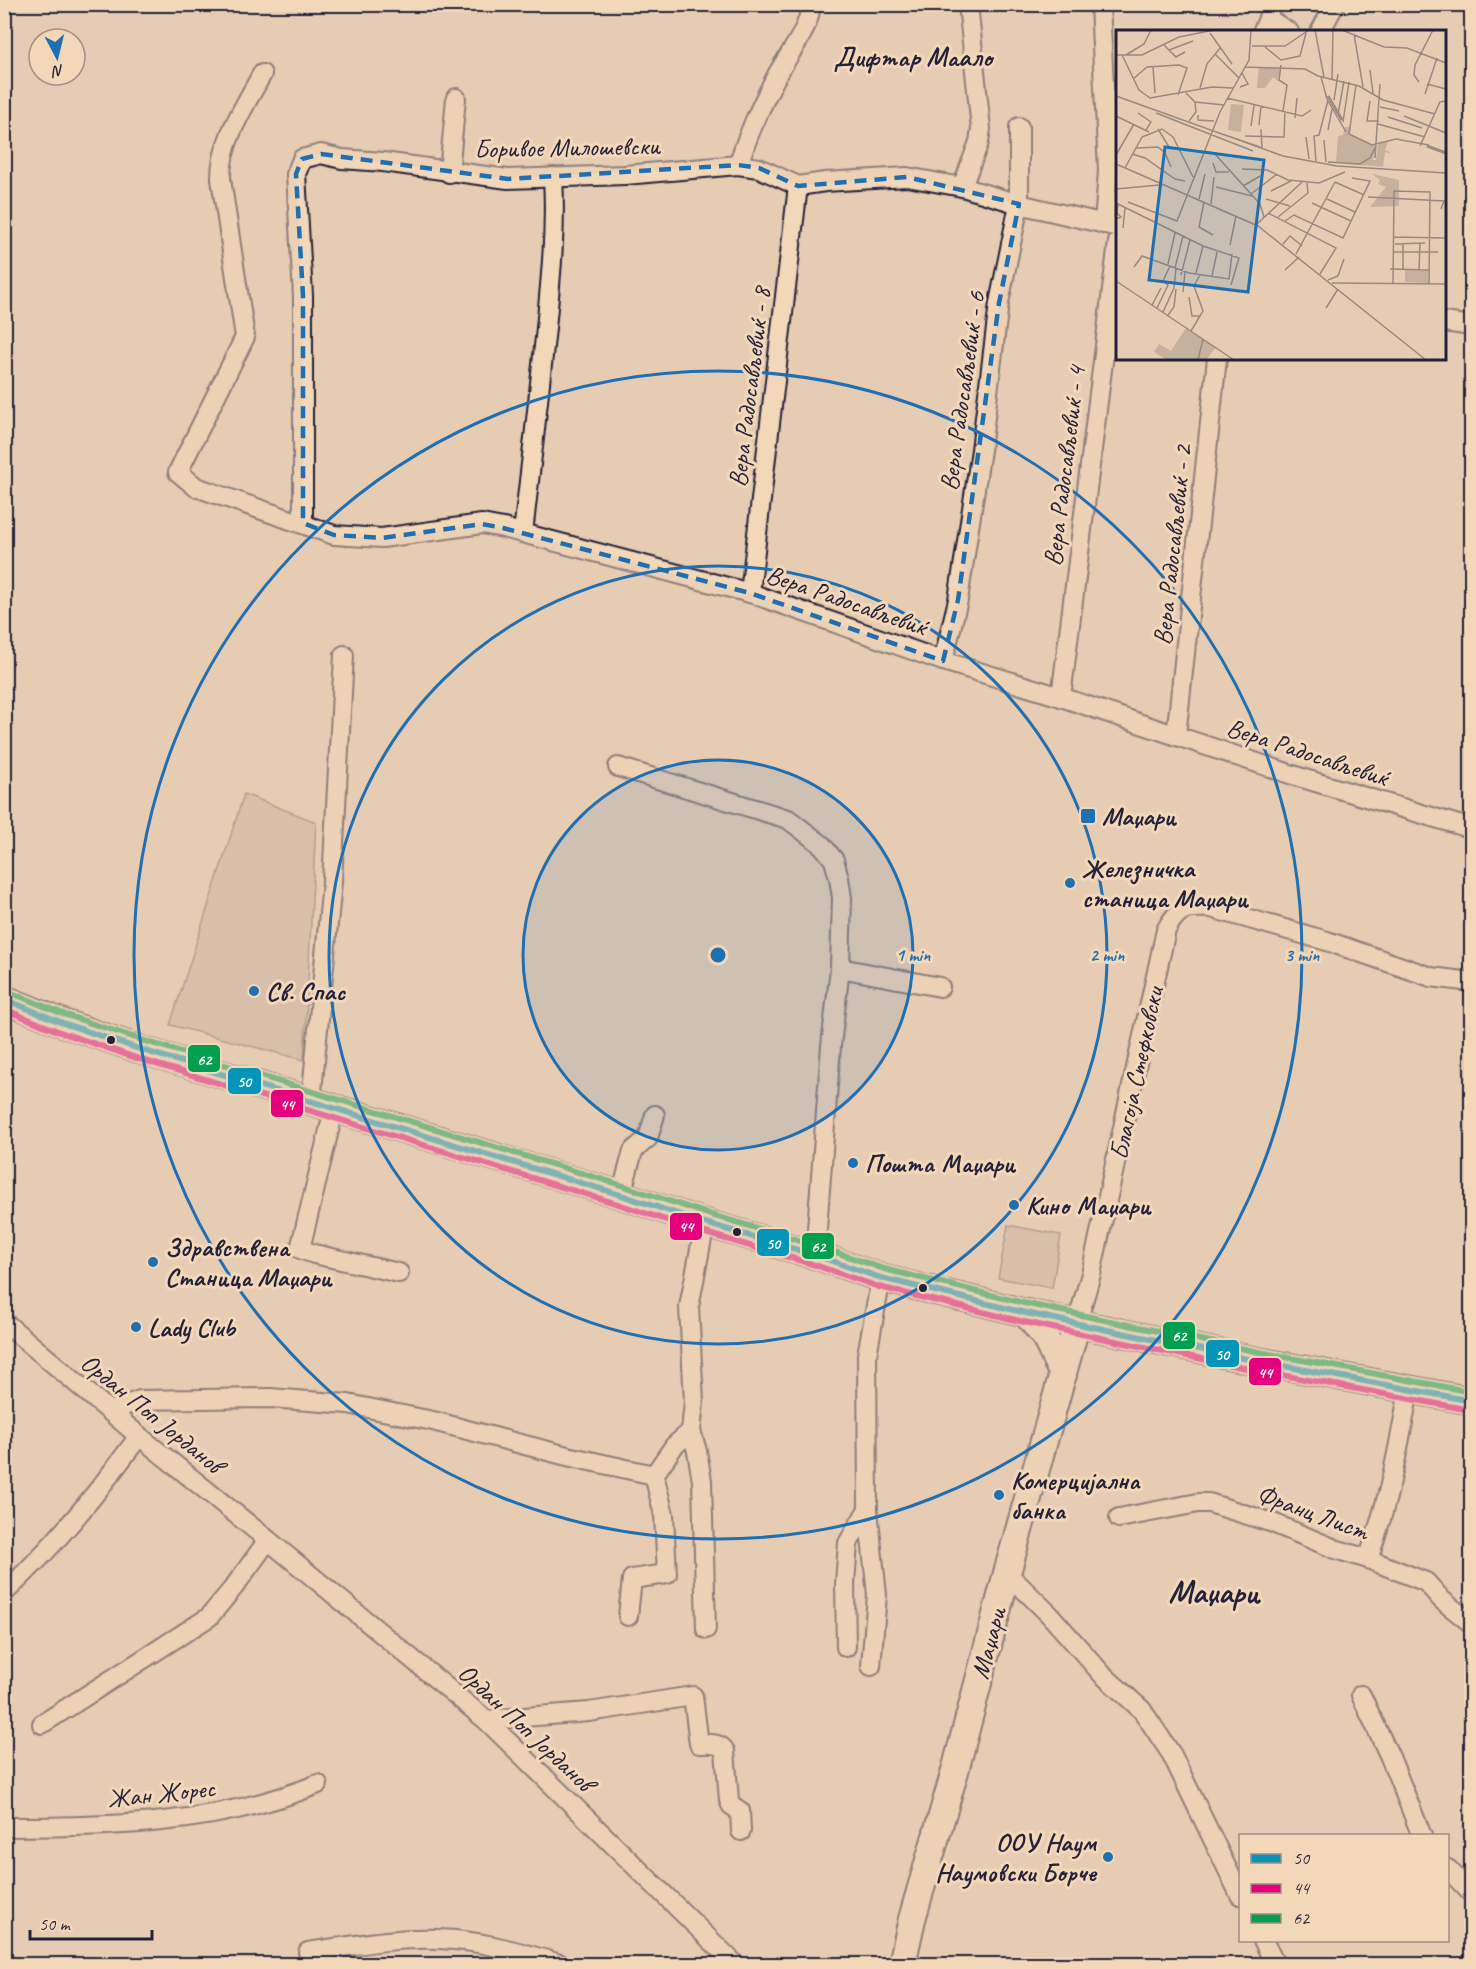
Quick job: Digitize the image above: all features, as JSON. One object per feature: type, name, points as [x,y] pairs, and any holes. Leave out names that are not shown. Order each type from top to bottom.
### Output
[{"type":"main road","points":[[4,999],[111,1040],[705,1223],[814,1254],[881,1278],[1026,1313],[1472,1401]]},
{"type":"main road","points":[[1026,1313],[1045,1336],[1063,1375],[1080,1353],[1118,1331]]},
{"type":"main road","name":"Маџари","points":[[902,1965],[912,1919],[955,1771],[1007,1573],[1077,1323]]},
{"type":"street","points":[[738,165],[750,127],[807,26],[811,4]]},
{"type":"street","points":[[962,187],[979,142],[981,129],[968,4]]},
{"type":"street","points":[[798,186],[908,177],[962,187],[1019,204],[1111,225],[1108,171],[1111,77],[1100,4]]},
{"type":"street","points":[[1321,30],[1335,4]]},
{"type":"street","points":[[1267,18],[1286,30]]},
{"type":"street","name":"Вера Радосављевиќ","points":[[262,74],[226,144],[220,164],[245,337],[178,472],[196,487],[334,535],[382,538],[482,524],[750,593],[943,660],[1302,778],[1472,829]]},
{"type":"street","points":[[449,173],[456,98]]},
{"type":"street","name":"Вера Радосављевиќ - 6","points":[[943,660],[957,600],[981,450],[999,303],[1019,204],[1019,127]]},
{"type":"street","name":"Боривое Милошевски","points":[[303,523],[303,296],[296,174],[302,159],[321,154],[342,159],[383,162],[449,173],[508,179],[625,175],[738,165],[759,168],[798,186]]},
{"type":"street","points":[[523,533],[552,269],[555,204],[553,177]]},
{"type":"street","name":"Вера Радосављевиќ - 8","points":[[750,593],[798,186]]},
{"type":"street","name":"Вера Радосављевиќ - 4","points":[[1061,697],[1116,258]]},
{"type":"street","points":[[1446,322],[1472,326]]},
{"type":"street","name":"Вера Радосављевиќ - 2","points":[[1176,736],[1217,360]]},
{"type":"street","points":[[344,655],[323,1106],[300,1249],[399,1273]]},
{"type":"street","points":[[618,767],[788,819],[822,845],[834,860],[842,898],[840,968],[831,1046],[814,1254]]},
{"type":"street","name":"Благоја Стефковски","points":[[1077,1323],[1091,1274],[1166,930],[1173,916],[1191,907],[1211,908],[1327,941],[1431,976],[1472,982]]},
{"type":"street","points":[[840,968],[940,987]]},
{"type":"street","points":[[621,1196],[633,1151],[648,1138],[655,1115]]},
{"type":"street","points":[[705,1223],[689,1307],[694,1402],[691,1431],[702,1481],[706,1629]]},
{"type":"street","points":[[871,1666],[878,1595],[868,1510],[867,1355],[881,1278]]},
{"type":"street","name":"Ордан Поп Јорданов","points":[[4,1322],[139,1436],[486,1720],[735,1965]]},
{"type":"street","points":[[1368,1559],[1396,1463],[1409,1389]]},
{"type":"street","points":[[111,1411],[140,1400],[270,1398],[348,1404],[433,1421],[567,1456],[654,1475]]},
{"type":"street","points":[[628,1616],[632,1579],[667,1574],[664,1515],[654,1475],[674,1446],[691,1431]]},
{"type":"street","points":[[4,1593],[37,1563],[111,1475],[139,1436]]},
{"type":"street","name":"Франц Лист","points":[[1119,1518],[1198,1503],[1209,1503],[1273,1523],[1335,1549],[1368,1559],[1426,1582],[1442,1600],[1472,1624]]},
{"type":"street","points":[[846,1647],[845,1584],[848,1543],[868,1510]]},
{"type":"street","points":[[42,1724],[209,1617],[268,1540]]},
{"type":"street","points":[[1007,1573],[1049,1614],[1102,1674],[1142,1710],[1172,1755],[1239,1893]]},
{"type":"street","points":[[1361,1695],[1421,1834]]},
{"type":"street","points":[[486,1720],[589,1712],[693,1696],[699,1744],[722,1746],[725,1751],[729,1800],[731,1805],[740,1810],[741,1831]]},
{"type":"street","name":"Жан Жорес","points":[[4,1827],[86,1827],[172,1820],[237,1810],[291,1795],[318,1784]]},
{"type":"street","points":[[1449,1870],[1472,1894]]},
{"type":"street","points":[[308,1952],[392,1941],[436,1939],[475,1942],[560,1965]]},
{"type":"street","points":[[1264,1942],[1275,1965]]},
{"type":"highlighted area","points":[[321,154],[508,179],[738,165],[759,168],[798,186],[907,177],[1019,204],[999,303],[958,600],[943,661],[750,593],[503,528],[482,524],[382,538],[334,535],[303,523],[303,296],[296,174],[302,159]]},
{"type":"shaded area","points":[[244,794],[316,822],[304,1060],[170,1025]]},
{"type":"shaded area","points":[[1008,1225],[1061,1235],[1052,1288],[998,1278]]},
{"type":"transit line","name":"62","points":[[7,991],[66,1015],[145,1041],[624,1186],[708,1214],[818,1246],[884,1269],[1028,1304],[1259,1352],[1472,1392]]},
{"type":"transit line","name":"50","points":[[4,999],[63,1023],[142,1050],[621,1195],[705,1223],[815,1255],[881,1278],[1026,1313],[1257,1361],[1472,1401]]},
{"type":"transit line","name":"44","points":[[4,1009],[60,1032],[139,1059],[618,1204],[879,1287],[1024,1322],[1255,1370],[1470,1410]]},
{"type":"place","name":"Маџари","points":[[1088,816]]},
{"type":"place","name":"Железничка станица Маџари","points":[[1070,883]]},
{"type":"place","name":"Св. Спас","points":[[254,991]]},
{"type":"place","name":"Пошта Маџари","points":[[853,1163]]},
{"type":"place","name":"Кино Маџари","points":[[1014,1205]]},
{"type":"place","name":"Здравствена Станица Маџари","points":[[153,1262]]},
{"type":"place","name":"Lady Club","points":[[136,1327]]},
{"type":"place","name":"Комерцијална банка","points":[[999,1495]]},
{"type":"place","name":"ООУ Наум Наумовски Борче","points":[[1108,1857]]},
{"type":"district","name":"Дифтар Маало","points":[[913,57]]},
{"type":"district","name":"Маџари","points":[[1214,1592]]}]
